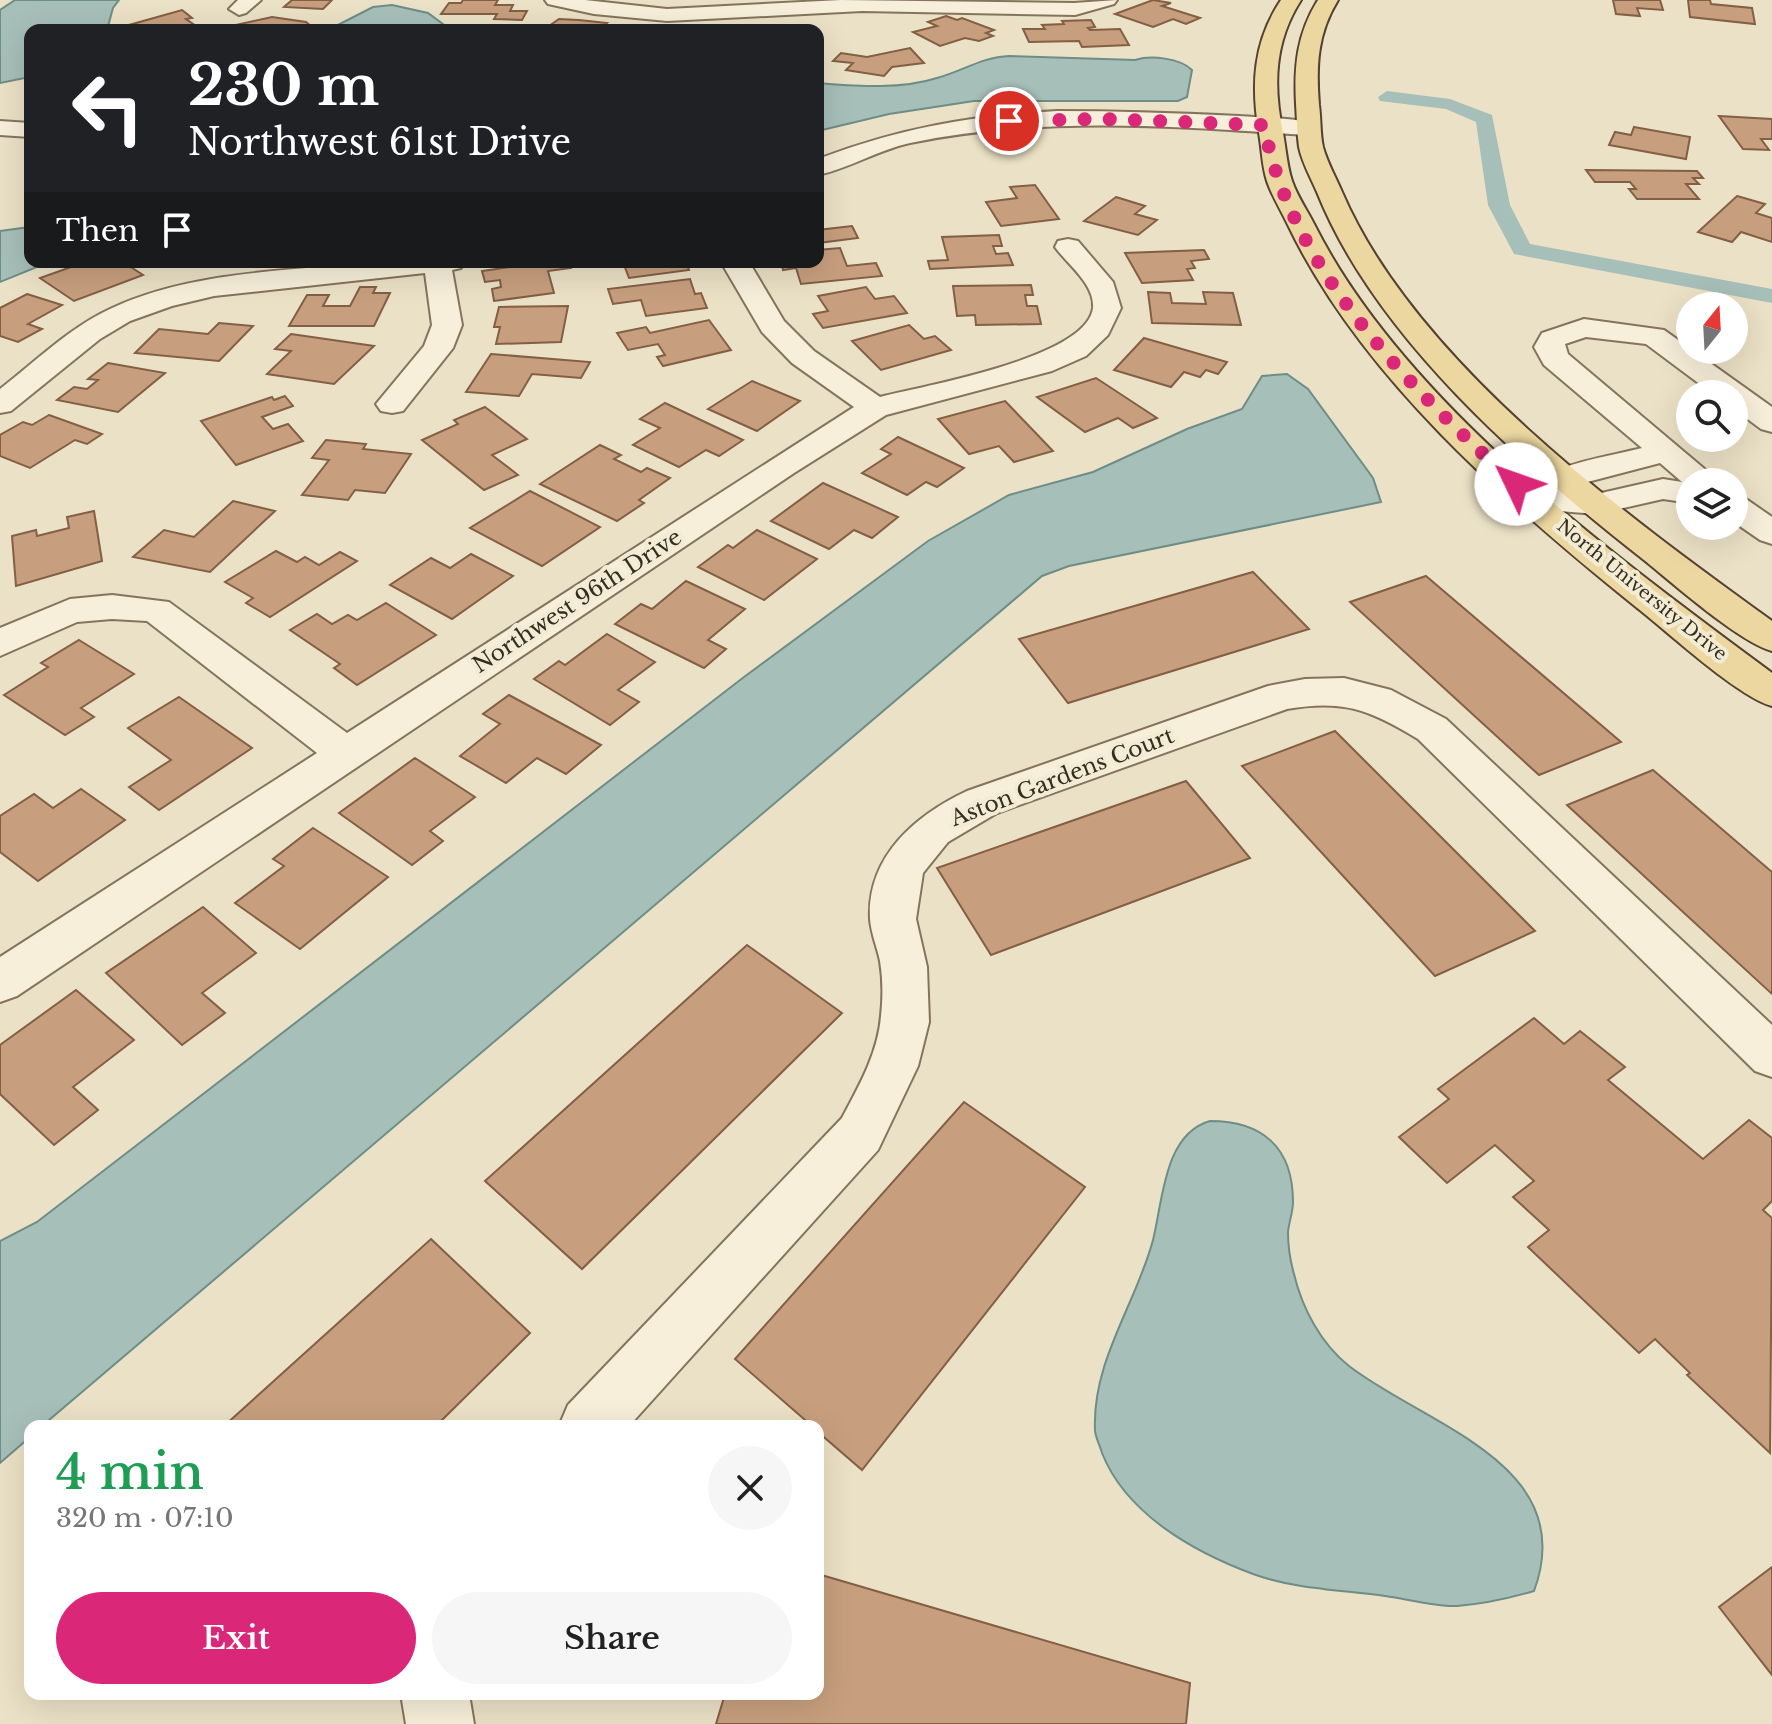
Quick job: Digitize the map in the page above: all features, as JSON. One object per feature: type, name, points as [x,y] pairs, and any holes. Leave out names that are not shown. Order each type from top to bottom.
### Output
[{"type":"main road","name":"North University Drive","points":[[1291,0],[1271,40],[1266,133],[1288,203],[1348,304],[1395,366],[1460,433],[1534,501],[1636,589],[1772,693]]},
{"type":"main road","name":"North University Drive","points":[[1328,0],[1318,15],[1308,47],[1303,90],[1307,136],[1330,202],[1365,263],[1446,367],[1564,478],[1684,574],[1772,639]]},
{"type":"street","points":[[555,0],[663,22],[862,2],[1044,10],[1075,9],[1107,0]]},
{"type":"street","points":[[862,2],[864,27]]},
{"type":"street","points":[[0,128],[24,130]]},
{"type":"street","points":[[824,166],[852,156],[921,143],[1027,133],[1266,133],[1307,136]]},
{"type":"street","name":"Northwest 96th Drive","points":[[0,982],[875,408],[1041,365],[1075,350],[1098,329],[1107,308],[1103,288],[1068,247]]},
{"type":"street","points":[[0,404],[90,333],[120,315],[164,299],[214,288],[398,268]]},
{"type":"street","points":[[392,404],[438,348],[447,325],[444,268]]},
{"type":"street","points":[[738,268],[772,326],[803,357],[875,408]]},
{"type":"street","points":[[1685,468],[1555,359],[1549,347],[1552,339],[1584,328],[1654,336],[1715,380]]},
{"type":"street","points":[[1748,404],[1772,422]]},
{"type":"street","points":[[1534,501],[1564,478],[1664,452]]},
{"type":"street","points":[[1534,501],[1597,504],[1663,489],[1676,491]]},
{"type":"street","points":[[1748,516],[1772,533]]},
{"type":"street","points":[[0,643],[70,611],[112,607],[156,610],[345,753]]},
{"type":"street","name":"Aston Gardens Court","points":[[595,1420],[860,1134],[890,1079],[905,1021],[904,967],[893,914],[898,879],[915,845],[945,819],[982,802],[1282,696],[1319,689],[1354,691],[1390,704],[1432,729],[1772,1056]]},
{"type":"street","points":[[436,1700],[440,1724]]},
{"type":"water","points":[[15,0],[119,0],[109,24],[24,24],[24,78],[0,83],[0,10]]},
{"type":"water","points":[[392,5],[428,13],[443,24],[340,24],[373,7]]},
{"type":"water","points":[[1009,56],[1157,58],[1173,60],[1192,70],[1187,97],[1178,101],[974,101],[889,114],[824,130],[824,83],[878,86],[923,82],[990,59]]},
{"type":"water","points":[[24,228],[24,268],[34,268],[0,282],[0,231]]},
{"type":"water","points":[[1287,374],[1308,389],[1373,478],[1381,502],[1069,566],[1042,576],[49,1420],[24,1420],[24,1442],[0,1463],[0,1241],[37,1222],[744,677],[928,541],[1009,495],[1093,472],[1187,429],[1242,409],[1262,376]]},
{"type":"water","points":[[1210,1121],[1228,1122],[1259,1132],[1280,1152],[1292,1183],[1293,1206],[1288,1232],[1293,1269],[1308,1312],[1330,1347],[1349,1366],[1488,1453],[1516,1480],[1536,1511],[1543,1547],[1534,1591],[1486,1602],[1448,1606],[1269,1579],[1208,1554],[1164,1528],[1127,1495],[1113,1475],[1095,1433],[1100,1380],[1116,1333],[1146,1264],[1174,1154],[1183,1139],[1195,1128]]},
{"type":"building","points":[[292,0],[332,0],[323,9],[284,7]]},
{"type":"building","points":[[463,0],[498,0],[495,5],[513,5],[510,11],[527,11],[522,20],[494,19],[497,14],[441,14],[449,3],[461,3]]},
{"type":"building","points":[[1153,0],[1171,3],[1162,6],[1200,18],[1186,24],[1173,19],[1153,27],[1115,14]]},
{"type":"building","points":[[1613,0],[1660,0],[1663,10],[1637,8],[1640,16],[1616,14]]},
{"type":"building","points":[[1688,0],[1710,0],[1711,4],[1752,8],[1755,24],[1690,17]]},
{"type":"building","points":[[182,10],[192,18],[186,19],[193,24],[133,24]]},
{"type":"building","points":[[946,16],[957,20],[962,18],[994,30],[986,33],[993,36],[979,41],[965,38],[940,46],[913,32],[937,26],[928,22]]},
{"type":"building","points":[[272,17],[308,24],[240,24]]},
{"type":"building","points":[[559,19],[607,23],[606,24],[552,24]]},
{"type":"building","points":[[1091,20],[1095,27],[1088,28],[1090,30],[1120,29],[1129,45],[1082,47],[1079,41],[1029,42],[1023,29],[1045,29],[1042,25]]},
{"type":"building","points":[[910,48],[924,63],[892,67],[884,76],[846,70],[853,63],[833,61],[841,53],[867,57]]},
{"type":"building","points":[[1719,116],[1772,119],[1772,139],[1761,139],[1769,150],[1743,149]]},
{"type":"building","points":[[1634,127],[1690,137],[1686,159],[1609,145],[1615,132],[1631,135]]},
{"type":"building","points":[[1586,170],[1697,171],[1703,178],[1693,178],[1699,184],[1686,184],[1699,199],[1637,199],[1629,189],[1636,189],[1630,182],[1595,182]]},
{"type":"building","points":[[1035,185],[1059,219],[1001,226],[986,202],[1017,198],[1010,187]]},
{"type":"building","points":[[1737,196],[1765,204],[1756,213],[1772,218],[1772,242],[1741,232],[1732,242],[1698,232]]},
{"type":"building","points":[[1116,197],[1145,206],[1135,214],[1157,220],[1138,235],[1084,221]]},
{"type":"building","points":[[852,226],[858,238],[824,242],[824,229]]},
{"type":"building","points":[[999,235],[1002,246],[993,246],[996,254],[1008,253],[1013,265],[930,269],[928,261],[948,260],[942,237]]},
{"type":"building","points":[[840,248],[847,266],[876,263],[882,276],[801,284],[796,268],[824,268],[824,249]]},
{"type":"building","points":[[1204,250],[1209,259],[1191,261],[1195,268],[1187,269],[1193,280],[1142,283],[1125,253]]},
{"type":"building","points":[[68,268],[132,268],[143,275],[74,301],[40,278]]},
{"type":"building","points":[[571,268],[548,271],[554,293],[494,301],[492,289],[501,287],[500,280],[485,282],[482,271]]},
{"type":"building","points":[[625,268],[689,270],[629,278]]},
{"type":"building","points":[[690,279],[695,294],[701,293],[707,308],[646,316],[641,300],[613,304],[608,289]]},
{"type":"building","points":[[1031,285],[1033,295],[1025,295],[1027,306],[1037,306],[1041,324],[976,325],[975,315],[957,316],[953,286]]},
{"type":"building","points":[[360,287],[376,287],[373,293],[390,293],[374,326],[289,326],[307,295],[329,295],[323,306],[350,306]]},
{"type":"building","points":[[866,287],[875,299],[894,296],[907,313],[823,328],[813,314],[828,311],[818,296]]},
{"type":"building","points":[[1148,292],[1170,293],[1172,303],[1206,304],[1203,292],[1233,293],[1241,325],[1152,323]]},
{"type":"building","points":[[27,294],[62,305],[28,324],[42,329],[18,342],[0,336],[0,308]]},
{"type":"building","points":[[568,306],[561,342],[496,344],[500,327],[494,327],[499,307]]},
{"type":"building","points":[[709,320],[731,350],[663,366],[657,357],[665,355],[658,344],[628,350],[617,333],[646,327],[650,333]]},
{"type":"building","points":[[219,323],[253,326],[219,361],[135,353],[159,329],[208,334]]},
{"type":"building","points":[[909,325],[924,339],[935,336],[951,350],[881,370],[852,341]]},
{"type":"building","points":[[291,334],[374,346],[334,384],[267,374],[291,351],[275,349]]},
{"type":"building","points":[[1144,338],[1227,362],[1218,374],[1206,370],[1200,377],[1184,372],[1171,387],[1114,370]]},
{"type":"building","points":[[491,354],[590,362],[581,378],[532,374],[519,396],[466,392]]},
{"type":"building","points":[[108,363],[165,373],[118,412],[57,400],[74,387],[87,389],[98,380],[88,379]]},
{"type":"building","points":[[1096,378],[1157,418],[1133,428],[1118,418],[1085,432],[1037,397]]},
{"type":"building","points":[[752,381],[800,401],[757,431],[708,409]]},
{"type":"building","points":[[285,396],[293,406],[262,417],[273,429],[288,424],[303,441],[236,465],[201,421],[272,397],[274,400]]},
{"type":"building","points":[[1005,401],[1053,451],[1014,462],[999,446],[969,454],[938,419]]},
{"type":"building","points":[[665,403],[743,440],[719,456],[706,450],[679,467],[633,445],[660,428],[640,419]]},
{"type":"building","points":[[485,407],[527,439],[492,455],[518,475],[484,490],[422,440],[458,424],[454,420]]},
{"type":"building","points":[[49,415],[102,434],[87,444],[75,440],[30,468],[0,456],[0,435],[23,422],[32,425]]},
{"type":"building","points":[[898,437],[964,468],[937,487],[926,482],[907,495],[862,473],[891,454],[881,449]]},
{"type":"building","points":[[326,440],[366,444],[363,449],[411,454],[385,493],[355,490],[348,500],[302,495],[329,460],[312,458]]},
{"type":"building","points":[[600,445],[621,455],[614,459],[641,472],[647,468],[670,478],[639,500],[644,503],[617,521],[540,484]]},
{"type":"building","points":[[823,483],[898,517],[872,538],[854,530],[829,549],[771,521]]},
{"type":"building","points":[[530,491],[600,527],[542,566],[470,528]]},
{"type":"building","points":[[233,501],[275,511],[210,572],[133,557],[164,530],[194,537]]},
{"type":"building","points":[[94,511],[102,561],[16,586],[12,536],[36,530],[37,536],[69,528],[67,517]]},
{"type":"building","points":[[757,530],[817,559],[764,600],[698,567],[728,545],[733,548]]},
{"type":"building","points":[[276,551],[297,562],[305,557],[319,565],[340,552],[357,561],[270,617],[246,603],[253,598],[225,582]]},
{"type":"building","points":[[471,554],[513,576],[452,619],[390,585],[431,558],[450,568]]},
{"type":"building","points":[[1253,572],[1309,629],[1068,703],[1019,639]]},
{"type":"building","points":[[1426,576],[1621,742],[1539,775],[1350,602]]},
{"type":"building","points":[[686,581],[745,609],[708,640],[726,649],[704,668],[615,624],[641,604],[652,609]]},
{"type":"building","points":[[386,603],[436,635],[357,685],[334,668],[340,664],[290,630],[317,614],[332,624],[348,615],[357,620]]},
{"type":"building","points":[[607,634],[655,662],[618,690],[639,702],[610,725],[534,679],[559,661],[565,665]]},
{"type":"building","points":[[79,640],[134,674],[81,708],[94,717],[65,735],[4,695],[48,667],[41,663]]},
{"type":"building","points":[[509,695],[601,745],[566,774],[537,758],[506,783],[460,756],[500,724],[483,714]]},
{"type":"building","points":[[179,697],[252,748],[159,810],[129,787],[171,760],[128,728]]},
{"type":"building","points":[[1335,731],[1535,931],[1435,976],[1242,766]]},
{"type":"building","points":[[415,758],[475,797],[430,831],[443,841],[412,865],[339,813]]},
{"type":"building","points":[[1653,770],[1772,872],[1772,994],[1567,805]]},
{"type":"building","points":[[1186,781],[1250,858],[991,955],[937,868]]},
{"type":"building","points":[[81,789],[125,820],[38,881],[0,852],[0,816],[34,794],[53,808]]},
{"type":"building","points":[[313,828],[388,877],[300,949],[235,903],[284,866],[273,859]]},
{"type":"building","points":[[203,907],[256,953],[202,993],[225,1013],[182,1045],[106,973]]},
{"type":"building","points":[[747,945],[842,1013],[582,1269],[485,1181]]},
{"type":"building","points":[[76,990],[134,1040],[73,1087],[98,1110],[54,1145],[0,1094],[0,1045]]},
{"type":"building","points":[[1534,1018],[1564,1044],[1580,1031],[1625,1067],[1608,1080],[1703,1159],[1749,1120],[1772,1138],[1772,1201],[1763,1210],[1772,1218],[1770,1453],[1687,1375],[1690,1373],[1655,1339],[1639,1353],[1528,1247],[1549,1230],[1513,1197],[1534,1181],[1495,1145],[1447,1183],[1399,1137],[1449,1099],[1438,1089]]},
{"type":"building","points":[[964,1102],[1085,1187],[862,1470],[824,1437],[824,1420],[805,1420],[735,1359]]},
{"type":"building","points":[[431,1239],[530,1333],[442,1420],[231,1420]]},
{"type":"building","points":[[1772,1567],[1772,1675],[1719,1607]]},
{"type":"building","points":[[824,1576],[1190,1683],[1186,1724],[716,1724],[723,1700],[824,1700]]},
{"type":"waterway","points":[[1387,97],[1450,104],[1485,119],[1499,205],[1522,249],[1772,296]]},
{"type":"route","points":[[1009,121],[1067,118],[1264,125],[1288,203],[1323,267],[1348,304],[1395,366],[1460,433],[1516,484]]}]
